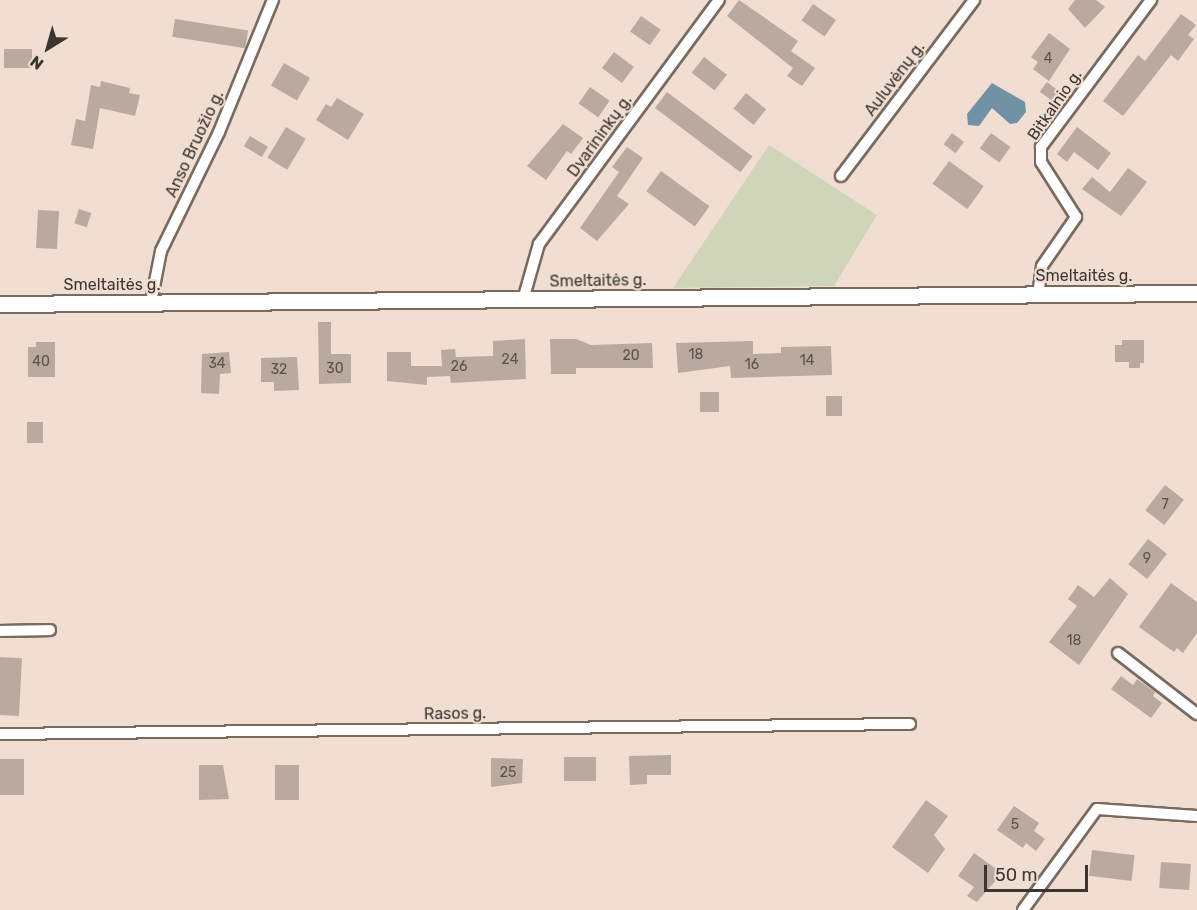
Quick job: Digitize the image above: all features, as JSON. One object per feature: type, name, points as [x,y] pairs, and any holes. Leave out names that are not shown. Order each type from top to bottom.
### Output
[{"type":"main road","name":"Smeltaitės g.","points":[[0,304],[1197,293]]},
{"type":"street","name":"Anso Bruožio g.","points":[[151,302],[161,251],[219,132],[273,0]]},
{"type":"street","name":"Dvarininkų g.","points":[[523,300],[539,244],[719,0]]},
{"type":"street","name":"Auluvėnų g.","points":[[841,176],[974,0]]},
{"type":"street","name":"Bitkalnio g.","points":[[1038,295],[1042,266],[1076,217],[1041,162],[1041,147],[1150,0]]},
{"type":"street","points":[[0,631],[50,630]]},
{"type":"street","points":[[1119,653],[1197,714]]},
{"type":"street","name":"Rasos g.","points":[[0,734],[910,724]]},
{"type":"street","points":[[1023,910],[1097,809],[1197,816]]},
{"type":"green space","points":[[769,145],[877,215],[834,286],[673,288]]},
{"type":"water","points":[[992,83],[1025,102],[1026,112],[1017,123],[1010,124],[992,108],[979,126],[968,125],[967,114]]},
{"type":"building","points":[[739,0],[798,41],[791,51],[815,68],[802,86],[787,76],[793,68],[727,16]]},
{"type":"building","points":[[1075,0],[1096,0],[1105,7],[1085,28],[1068,9]]},
{"type":"building","points":[[813,4],[836,20],[824,36],[802,20]]},
{"type":"building","points":[[1181,14],[1196,25],[1188,35],[1194,39],[1178,61],[1171,55],[1123,116],[1103,101],[1138,55],[1145,61]]},
{"type":"building","points":[[641,16],[661,30],[650,45],[630,32]]},
{"type":"building","points":[[175,19],[248,31],[245,48],[172,37]]},
{"type":"building","points":[[1049,33],[1070,49],[1049,81],[1033,69],[1038,62],[1031,57]]},
{"type":"building","points":[[4,49],[32,49],[32,68],[4,68]]},
{"type":"building","points":[[614,52],[634,67],[622,83],[602,68]]},
{"type":"building","points":[[704,57],[727,75],[715,91],[692,73]]},
{"type":"building","points":[[284,63],[310,78],[297,101],[271,86]]},
{"type":"building","points":[[101,81],[130,88],[129,93],[140,95],[135,116],[100,108],[93,149],[71,145],[76,119],[85,121],[91,85],[100,87]]},
{"type":"building","points":[[1047,82],[1064,95],[1057,104],[1040,92]]},
{"type":"building","points":[[590,87],[610,101],[598,117],[579,103]]},
{"type":"building","points":[[667,92],[752,156],[740,172],[655,108]]},
{"type":"building","points":[[746,93],[766,109],[754,125],[733,109]]},
{"type":"building","points":[[337,98],[364,114],[348,140],[316,120],[326,104],[331,107]]},
{"type":"building","points":[[563,124],[583,138],[571,154],[567,151],[546,180],[527,166]]},
{"type":"building","points":[[286,127],[306,139],[287,170],[267,158]]},
{"type":"building","points":[[1077,127],[1111,153],[1098,170],[1074,152],[1067,162],[1057,154]]},
{"type":"building","points":[[952,133],[964,142],[956,153],[944,144]]},
{"type":"building","points":[[991,133],[1010,147],[999,162],[980,148]]},
{"type":"building","points":[[250,136],[268,147],[262,157],[244,146]]},
{"type":"building","points":[[627,147],[643,158],[617,196],[629,204],[597,241],[580,228],[619,172],[612,167]]},
{"type":"building","points":[[949,161],[984,186],[967,209],[933,184]]},
{"type":"building","points":[[1128,168],[1147,182],[1121,216],[1082,189],[1092,177],[1110,192]]},
{"type":"building","points":[[661,171],[710,206],[695,226],[646,191]]},
{"type":"building","points":[[79,209],[91,213],[87,227],[74,223]]},
{"type":"building","points":[[38,210],[59,211],[57,249],[36,248]]},
{"type":"building","points":[[318,322],[331,322],[331,354],[351,354],[351,383],[319,384]]},
{"type":"building","points":[[525,339],[526,379],[451,383],[450,376],[427,377],[427,385],[387,381],[387,352],[411,352],[411,366],[442,366],[441,350],[455,349],[456,357],[493,356],[493,341]]},
{"type":"building","points":[[550,339],[576,339],[591,345],[652,343],[653,368],[576,368],[576,374],[551,374]]},
{"type":"building","points":[[1122,340],[1144,340],[1144,363],[1140,363],[1140,368],[1129,368],[1129,362],[1115,362],[1115,345],[1122,345]]},
{"type":"building","points":[[753,341],[753,354],[781,353],[781,347],[831,346],[832,375],[731,378],[730,366],[678,373],[676,343]]},
{"type":"building","points":[[36,342],[55,342],[55,377],[28,377],[28,347],[36,347]]},
{"type":"building","points":[[229,352],[231,373],[220,374],[219,394],[201,393],[202,354]]},
{"type":"building","points":[[297,357],[299,390],[274,391],[274,382],[261,382],[261,358]]},
{"type":"building","points":[[700,392],[719,392],[719,412],[700,412]]},
{"type":"building","points":[[826,396],[842,396],[842,416],[826,416]]},
{"type":"building","points":[[27,422],[43,422],[43,443],[27,443]]},
{"type":"building","points":[[1165,485],[1184,500],[1164,525],[1145,510]]},
{"type":"building","points":[[1148,539],[1167,554],[1147,579],[1128,564]]},
{"type":"building","points":[[1110,578],[1128,594],[1079,665],[1049,642],[1077,606],[1068,599],[1078,585],[1094,597]]},
{"type":"building","points":[[1171,583],[1197,602],[1197,633],[1183,653],[1177,648],[1174,652],[1139,627]]},
{"type":"building","points":[[0,657],[22,658],[19,716],[0,715]]},
{"type":"building","points":[[1121,676],[1133,685],[1137,679],[1155,692],[1153,696],[1162,703],[1151,718],[1111,689]]},
{"type":"building","points":[[671,755],[671,775],[647,775],[647,784],[630,785],[629,756]]},
{"type":"building","points":[[564,757],[596,757],[596,781],[564,781]]},
{"type":"building","points":[[491,758],[523,759],[522,783],[491,787]]},
{"type":"building","points":[[0,759],[24,759],[24,795],[0,795]]},
{"type":"building","points":[[199,765],[223,765],[229,799],[199,800]]},
{"type":"building","points":[[275,765],[299,765],[299,800],[275,800]]},
{"type":"building","points":[[926,800],[948,816],[934,835],[945,849],[928,873],[892,847]]},
{"type":"building","points":[[1014,806],[1039,823],[1034,831],[1045,839],[1036,851],[1026,843],[1023,848],[997,830]]},
{"type":"building","points":[[1092,850],[1135,855],[1132,881],[1089,876]]},
{"type":"building","points":[[974,853],[1002,873],[977,902],[967,896],[974,887],[958,876]]},
{"type":"building","points":[[1161,862],[1191,864],[1189,890],[1159,888]]}]
